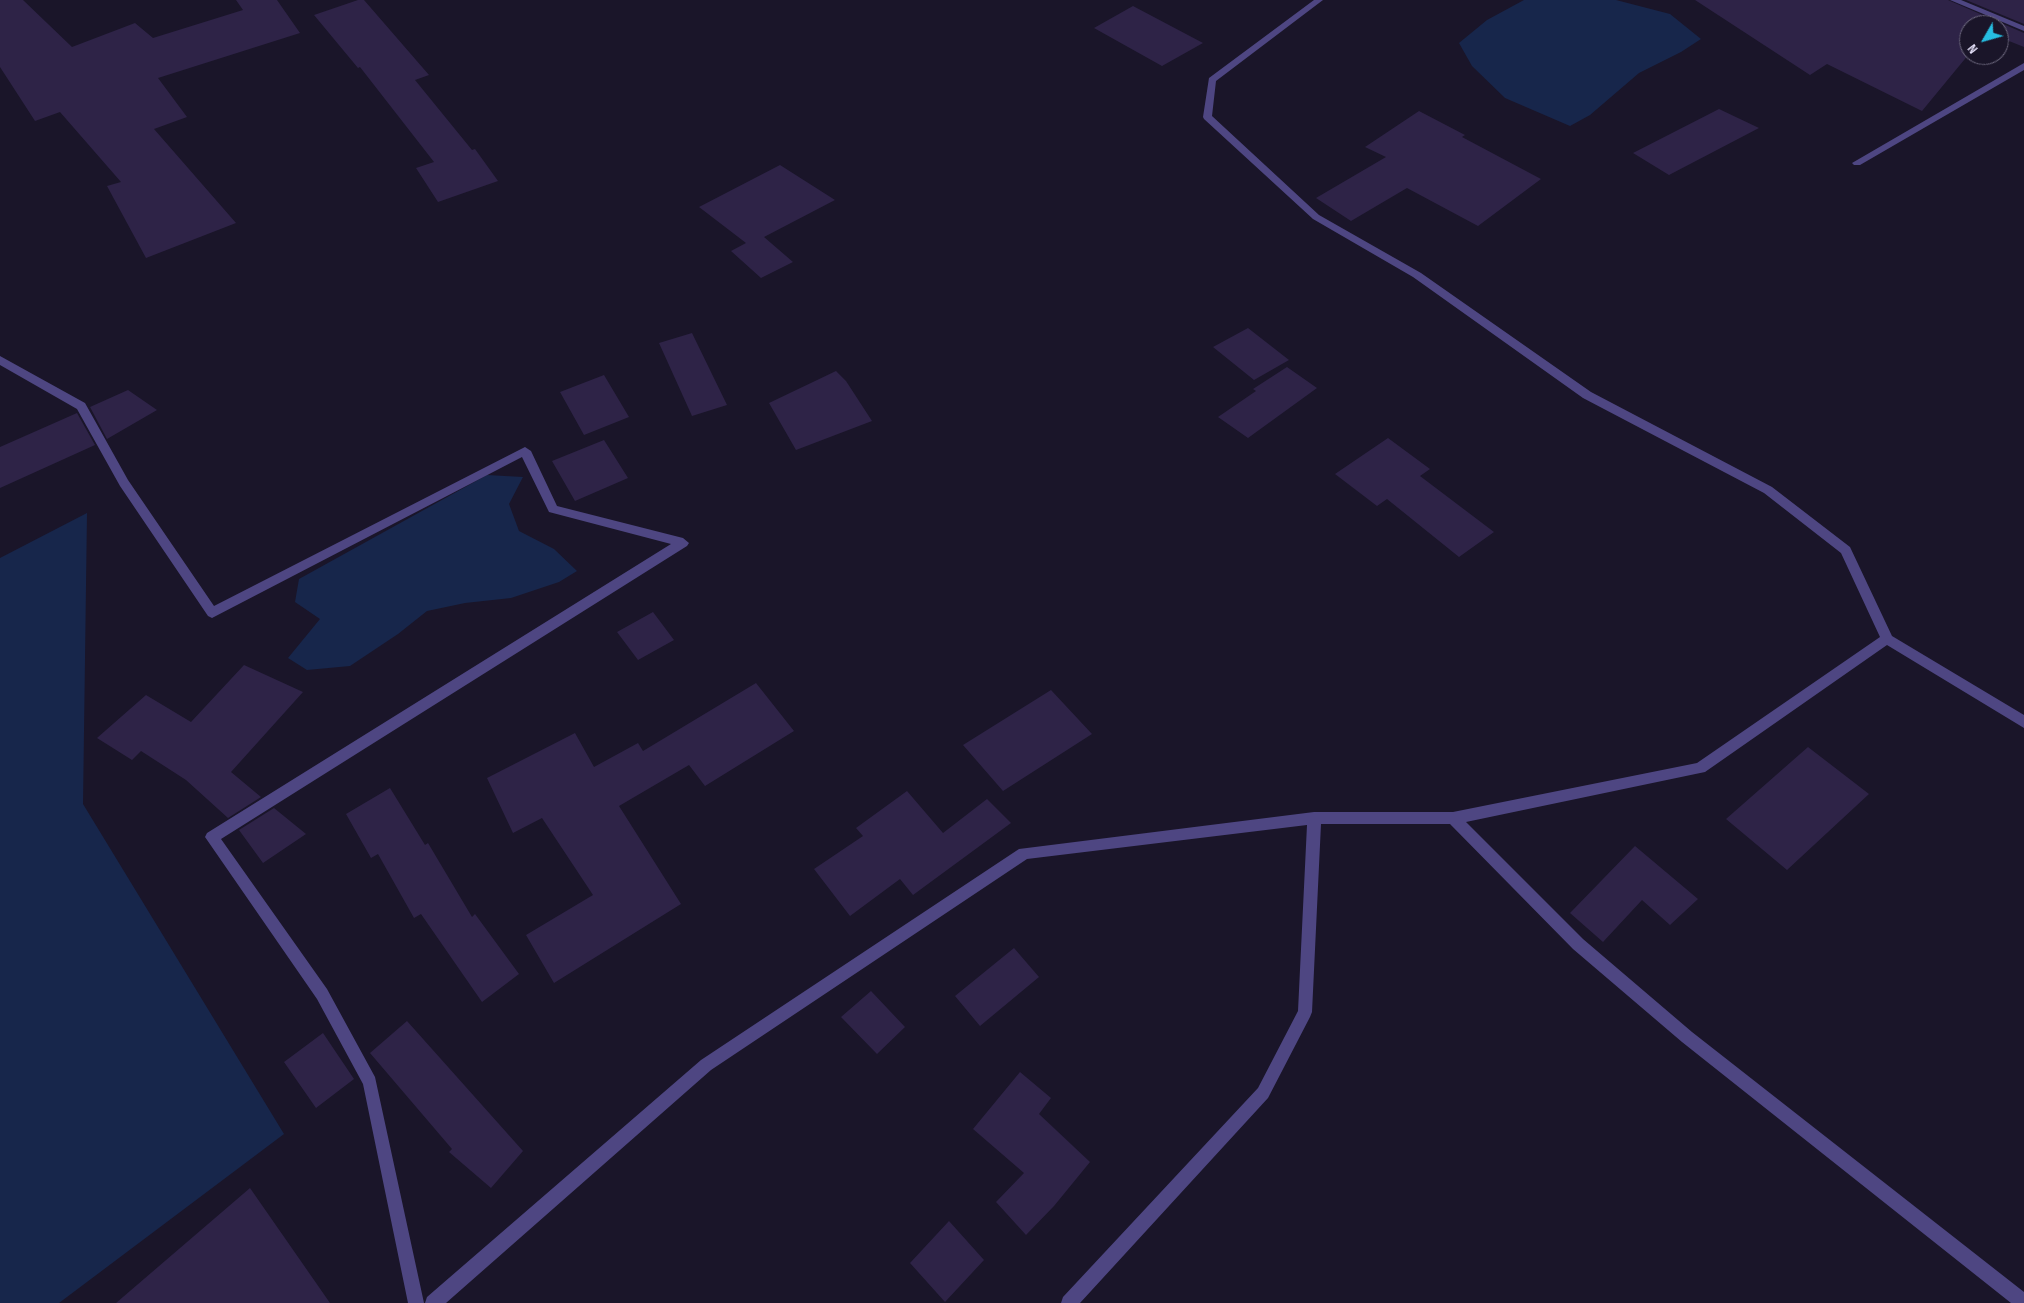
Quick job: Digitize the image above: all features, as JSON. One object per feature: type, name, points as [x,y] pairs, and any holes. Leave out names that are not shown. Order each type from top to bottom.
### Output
[{"type":"street","points":[[1319,0],[1212,80],[1207,117],[1316,217],[1417,275],[1587,395],[1768,490],[1846,550],[1887,638],[2024,722]]},
{"type":"street","points":[[1954,0],[2024,29]]},
{"type":"street","points":[[1857,164],[2024,66]]},
{"type":"street","points":[[0,360],[81,406],[124,483],[212,613],[525,450],[553,509],[683,543],[212,837],[322,994],[370,1082],[416,1303]]},
{"type":"street","points":[[433,1303],[706,1065],[1024,853],[1314,818],[1452,818],[1700,768],[1887,638]]},
{"type":"street","points":[[1069,1303],[1263,1093],[1305,1012],[1314,818]]},
{"type":"street","points":[[1452,818],[1578,944],[1686,1036],[2024,1303]]},
{"type":"water","points":[[1524,0],[1616,0],[1670,14],[1701,39],[1681,52],[1639,73],[1590,115],[1570,126],[1505,98],[1472,66],[1459,43],[1487,20]]},
{"type":"water","points":[[487,475],[523,477],[509,504],[519,531],[554,549],[577,571],[559,582],[511,598],[465,603],[427,611],[398,634],[350,666],[307,670],[288,658],[320,619],[295,602],[299,579]]},
{"type":"water","points":[[87,513],[83,804],[284,1134],[59,1303],[0,1303],[0,558]]},
{"type":"building","points":[[0,0],[23,0],[72,47],[135,23],[153,38],[243,10],[236,0],[277,0],[300,33],[158,78],[187,117],[154,129],[236,223],[146,258],[107,186],[121,182],[60,112],[35,121],[0,67]]},
{"type":"building","points":[[358,0],[364,0],[429,75],[415,80],[472,150],[475,149],[498,181],[438,202],[416,168],[434,162],[360,67],[358,68],[314,15]]},
{"type":"building","points":[[1695,0],[1948,0],[1983,15],[1959,15],[1960,65],[1922,111],[1827,64],[1810,75]]},
{"type":"building","points":[[1966,0],[2024,0],[2024,24],[2009,18],[2009,15],[2002,15]]},
{"type":"building","points":[[1133,6],[1203,43],[1162,66],[1094,28]]},
{"type":"building","points":[[2009,26],[2024,33],[2024,47],[2009,41]]},
{"type":"building","points":[[1719,109],[1759,128],[1669,175],[1633,153]]},
{"type":"building","points":[[1419,111],[1465,135],[1462,137],[1541,179],[1478,226],[1407,188],[1351,221],[1316,198],[1386,157],[1365,147]]},
{"type":"building","points":[[780,165],[835,200],[764,237],[793,262],[761,278],[731,251],[746,243],[699,207]]},
{"type":"building","points":[[1248,328],[1289,360],[1254,380],[1213,347]]},
{"type":"building","points":[[692,333],[727,405],[692,416],[659,343]]},
{"type":"building","points":[[1287,367],[1317,388],[1248,438],[1218,417],[1256,391],[1253,389]]},
{"type":"building","points":[[836,371],[846,381],[872,421],[796,450],[769,403]]},
{"type":"building","points":[[604,375],[629,417],[584,435],[560,392]]},
{"type":"building","points":[[128,390],[157,410],[107,439],[90,407]]},
{"type":"building","points":[[77,413],[95,445],[0,488],[0,447]]},
{"type":"building","points":[[1388,438],[1430,469],[1420,476],[1494,532],[1459,557],[1387,499],[1377,506],[1335,474]]},
{"type":"building","points":[[604,440],[628,478],[575,501],[552,461]]},
{"type":"building","points":[[653,612],[674,640],[638,660],[617,632]]},
{"type":"building","points":[[244,665],[303,692],[231,772],[261,797],[228,818],[186,780],[141,751],[132,760],[97,738],[146,695],[191,722]]},
{"type":"building","points":[[756,683],[794,731],[705,786],[689,765],[619,806],[681,904],[554,983],[526,935],[593,895],[542,818],[513,833],[487,778],[575,733],[594,767],[638,743],[643,751]]},
{"type":"building","points":[[1051,690],[1092,734],[1003,791],[963,745]]},
{"type":"building","points":[[1808,747],[1869,794],[1787,870],[1726,819]]},
{"type":"building","points":[[390,788],[425,845],[428,843],[472,917],[475,914],[519,974],[482,1002],[421,914],[414,918],[378,854],[371,858],[346,814]]},
{"type":"building","points":[[907,791],[943,833],[987,799],[1011,823],[913,895],[900,879],[850,916],[814,869],[863,836],[856,828]]},
{"type":"building","points":[[274,808],[306,834],[263,863],[239,830]]},
{"type":"building","points":[[1635,846],[1698,899],[1670,925],[1642,900],[1603,942],[1570,913]]},
{"type":"building","points":[[1014,948],[1039,977],[980,1026],[955,996]]},
{"type":"building","points":[[871,991],[905,1027],[877,1054],[841,1017]]},
{"type":"building","points":[[407,1021],[523,1151],[491,1188],[449,1152],[452,1149],[370,1053]]},
{"type":"building","points":[[323,1033],[354,1079],[316,1108],[284,1062]]},
{"type":"building","points":[[1020,1072],[1051,1098],[1039,1114],[1090,1162],[1054,1206],[1026,1235],[996,1202],[1024,1173],[973,1129]]},
{"type":"building","points":[[250,1188],[330,1303],[116,1303]]},
{"type":"building","points":[[949,1221],[984,1260],[945,1302],[910,1263]]}]
